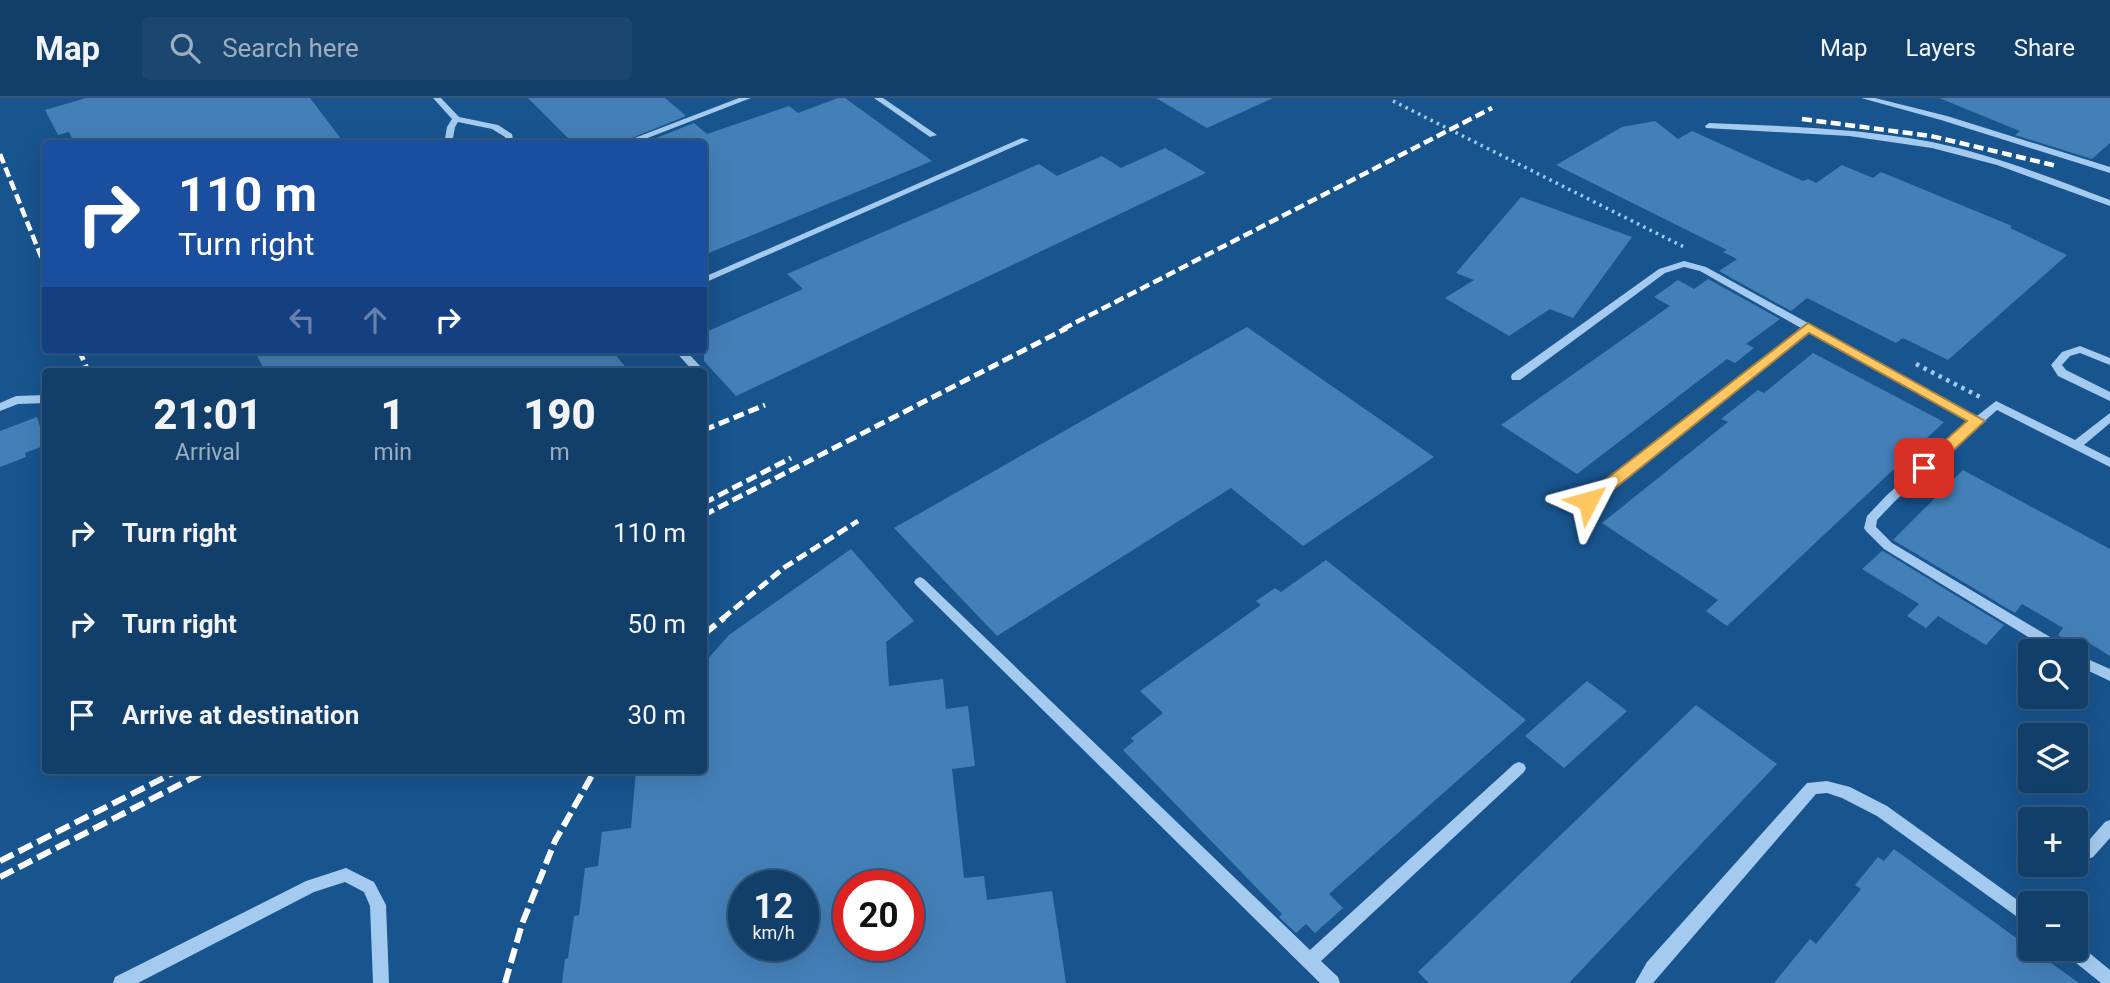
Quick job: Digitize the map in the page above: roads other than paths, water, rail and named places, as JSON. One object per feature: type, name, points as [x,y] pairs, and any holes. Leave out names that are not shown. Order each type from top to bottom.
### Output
[{"type":"street","points":[[437,98],[456,119],[495,127],[509,136],[510,140]]},
{"type":"street","points":[[634,140],[747,98]]},
{"type":"street","points":[[878,98],[933,135]]},
{"type":"street","points":[[1866,98],[1944,118],[2110,170]]},
{"type":"street","points":[[449,140],[456,119]]},
{"type":"street","points":[[1709,126],[1869,136],[1934,146],[2023,171],[2110,204]]},
{"type":"street","points":[[707,279],[1025,140]]},
{"type":"street","points":[[1516,377],[1662,271],[1684,264],[1703,269],[1978,421]]},
{"type":"street","points":[[1588,501],[1808,327]]},
{"type":"street","points":[[2110,362],[2080,349],[2066,354],[2056,365],[2062,373],[2110,397]]},
{"type":"street","points":[[683,354],[696,368]]},
{"type":"street","points":[[0,408],[16,400],[42,399]]},
{"type":"street","points":[[2042,639],[1888,546],[1870,528],[1871,519],[1996,405],[2110,463]]},
{"type":"street","points":[[2072,443],[2110,417]]},
{"type":"street","points":[[920,582],[1332,983]]},
{"type":"street","points":[[2088,665],[2110,675]]},
{"type":"street","points":[[1310,961],[1519,768]]},
{"type":"street","points":[[1643,983],[1653,968],[1812,788],[1827,787],[1845,792],[1882,811],[2018,909]]},
{"type":"street","points":[[2088,852],[2110,827]]},
{"type":"street","points":[[121,983],[311,886],[346,875],[369,887],[378,905],[381,983]]},
{"type":"street","points":[[2087,961],[2110,980]]},
{"type":"railway","points":[[1063,329],[1492,108]]},
{"type":"railway","points":[[1802,119],[1931,136],[2057,166]]},
{"type":"railway","points":[[0,154],[42,259]]},
{"type":"railway","points":[[707,513],[1067,328]]},
{"type":"railway","points":[[81,354],[87,368]]},
{"type":"railway","points":[[707,429],[765,405]]},
{"type":"railway","points":[[707,501],[791,458]]},
{"type":"railway","points":[[722,619],[785,567],[858,521]]},
{"type":"railway","points":[[707,632],[724,618]]},
{"type":"railway","points":[[0,861],[171,774]]},
{"type":"railway","points":[[0,877],[200,774]]},
{"type":"railway","points":[[505,983],[522,924],[555,841],[593,774]]}]
